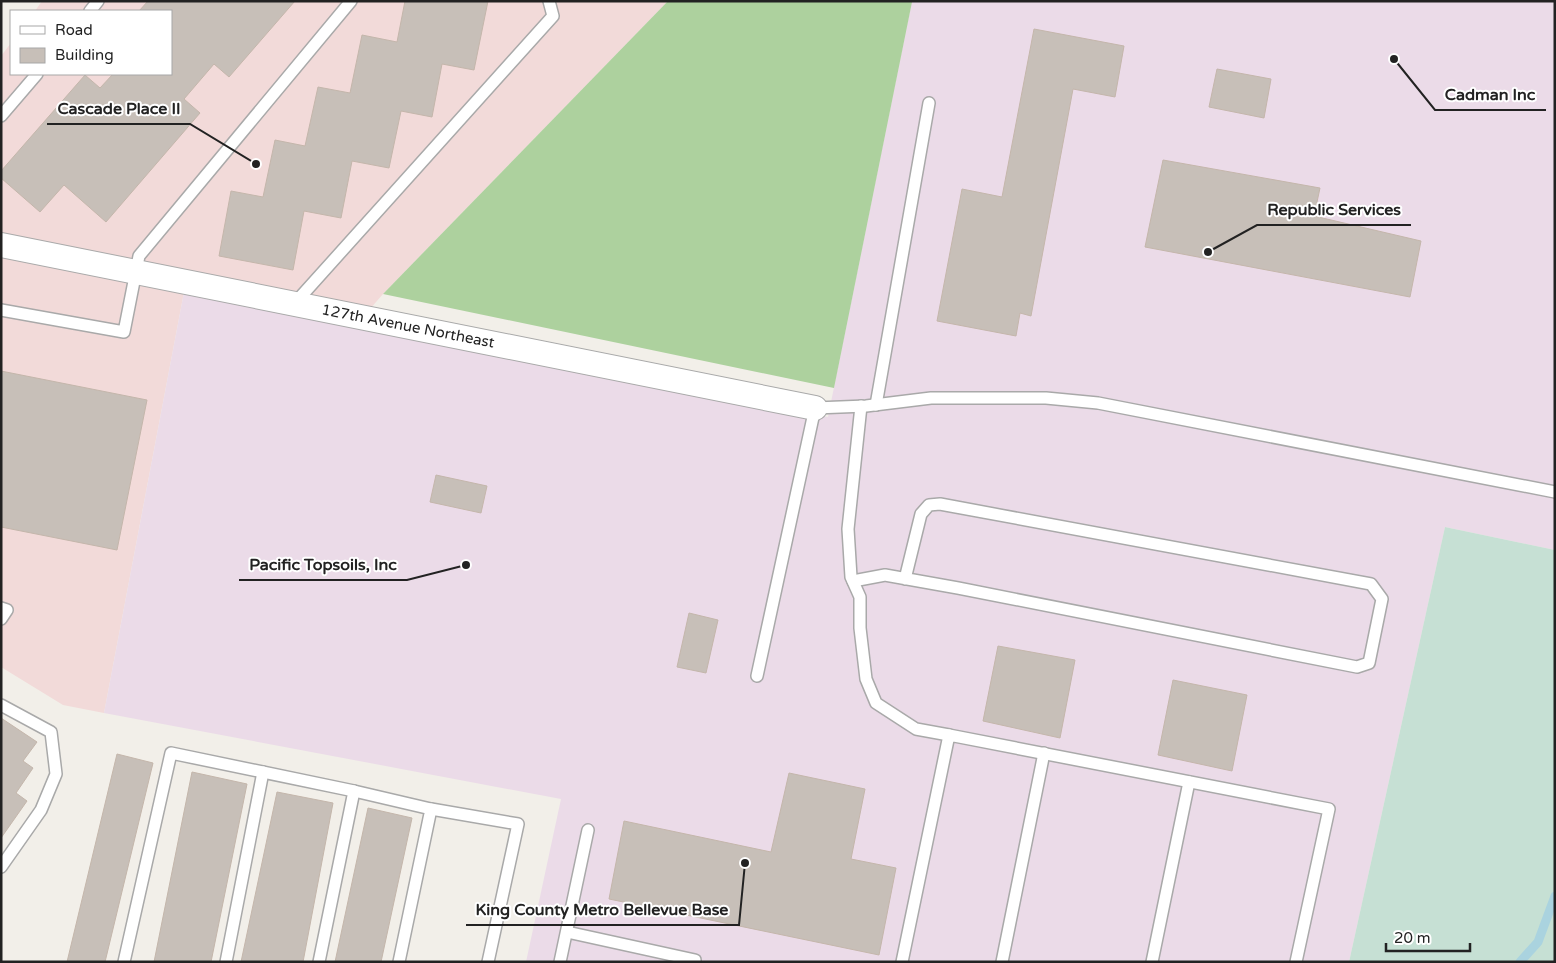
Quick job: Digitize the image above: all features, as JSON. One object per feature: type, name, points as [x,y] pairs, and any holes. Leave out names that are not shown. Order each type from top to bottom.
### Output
[{"type":"street","name":"127th Avenue Northeast","points":[[1,245],[815,408]]},
{"type":"lane","points":[[1,310],[124,332],[139,256],[351,1]]},
{"type":"lane","points":[[295,303],[553,16],[549,1]]},
{"type":"lane","points":[[1,116],[36,75]]},
{"type":"lane","points":[[876,405],[929,103]]},
{"type":"lane","points":[[758,676],[815,408],[876,405],[931,398],[1046,398],[1098,403],[1555,492]]},
{"type":"lane","points":[[861,406],[848,528],[851,577],[860,596],[860,628],[866,679],[876,703],[916,728],[1329,809],[1296,962]]},
{"type":"lane","points":[[853,581],[885,575],[905,579],[958,588],[1357,668],[1369,663],[1382,599],[1371,584],[1024,518],[940,504],[930,505],[921,514],[905,579]]},
{"type":"lane","points":[[1,608],[7,610],[1,619]]},
{"type":"lane","points":[[1,705],[51,732],[56,774],[41,810],[1,868]]},
{"type":"lane","points":[[902,962],[949,735]]},
{"type":"lane","points":[[124,962],[171,753],[431,809],[518,824],[488,962]]},
{"type":"lane","points":[[1002,962],[1044,753]]},
{"type":"lane","points":[[226,962],[262,772]]},
{"type":"lane","points":[[1152,962],[1189,782]]},
{"type":"lane","points":[[319,962],[354,791]]},
{"type":"lane","points":[[399,962],[431,809]]},
{"type":"lane","points":[[560,962],[588,830]]},
{"type":"lane","points":[[566,932],[695,960],[695,962]]},
{"type":"shaded area","points":[[42,1],[668,1],[383,294],[356,325],[184,292],[104,713],[63,705],[1,667],[1,56],[10,44],[10,75],[172,75],[172,10],[36,10]]},
{"type":"shaded area","points":[[912,1],[1555,1],[1555,550],[1445,527],[1349,962],[526,962],[561,799],[104,713],[184,292],[828,417]]},
{"type":"green space","points":[[668,1],[912,2],[834,388],[383,294]]},
{"type":"green space","points":[[1445,527],[1555,550],[1555,962],[1349,962]]},
{"type":"building","points":[[148,1],[295,1],[229,77],[214,64],[184,99],[200,113],[106,222],[64,185],[40,212],[1,178],[1,171],[85,75],[100,88],[112,75],[172,75],[172,10],[140,10]]},
{"type":"building","points":[[405,1],[488,1],[474,70],[442,64],[432,117],[401,111],[389,168],[352,161],[341,218],[304,211],[293,270],[219,256],[231,191],[263,197],[275,140],[305,146],[318,87],[350,93],[362,35],[397,42]]},
{"type":"building","points":[[1034,29],[1124,46],[1115,97],[1073,89],[1031,316],[1020,313],[1016,336],[937,321],[962,189],[1002,197]]},
{"type":"building","points":[[1217,69],[1271,79],[1264,118],[1209,107]]},
{"type":"building","points":[[1163,160],[1320,188],[1314,216],[1421,241],[1410,297],[1145,247]]},
{"type":"building","points":[[1,371],[147,400],[117,550],[1,527]]},
{"type":"building","points":[[436,475],[487,486],[481,513],[430,502]]},
{"type":"building","points":[[689,613],[718,620],[706,673],[677,667]]},
{"type":"building","points":[[998,646],[1075,660],[1060,738],[983,721]]},
{"type":"building","points":[[1173,680],[1247,695],[1232,771],[1158,755]]},
{"type":"building","points":[[1,718],[37,742],[23,761],[33,768],[16,793],[27,801],[1,838]]},
{"type":"building","points":[[117,754],[153,763],[105,962],[67,962]]},
{"type":"building","points":[[192,772],[247,784],[211,962],[154,962]]},
{"type":"building","points":[[789,773],[865,789],[851,859],[896,868],[879,955],[609,899],[624,821],[771,852]]},
{"type":"building","points":[[277,792],[333,803],[303,962],[241,962]]},
{"type":"building","points":[[368,808],[412,818],[381,962],[335,962]]},
{"type":"waterway","points":[[1520,962],[1538,942],[1555,896]]},
{"type":"place","name":"Cadman Inc","points":[[1394,59]]},
{"type":"place","name":"Cascade Place II","points":[[256,164]]},
{"type":"place","name":"Republic Services","points":[[1208,252]]},
{"type":"place","name":"Pacific Topsoils, Inc","points":[[466,565]]},
{"type":"place","name":"King County Metro Bellevue Base","points":[[745,863]]}]
